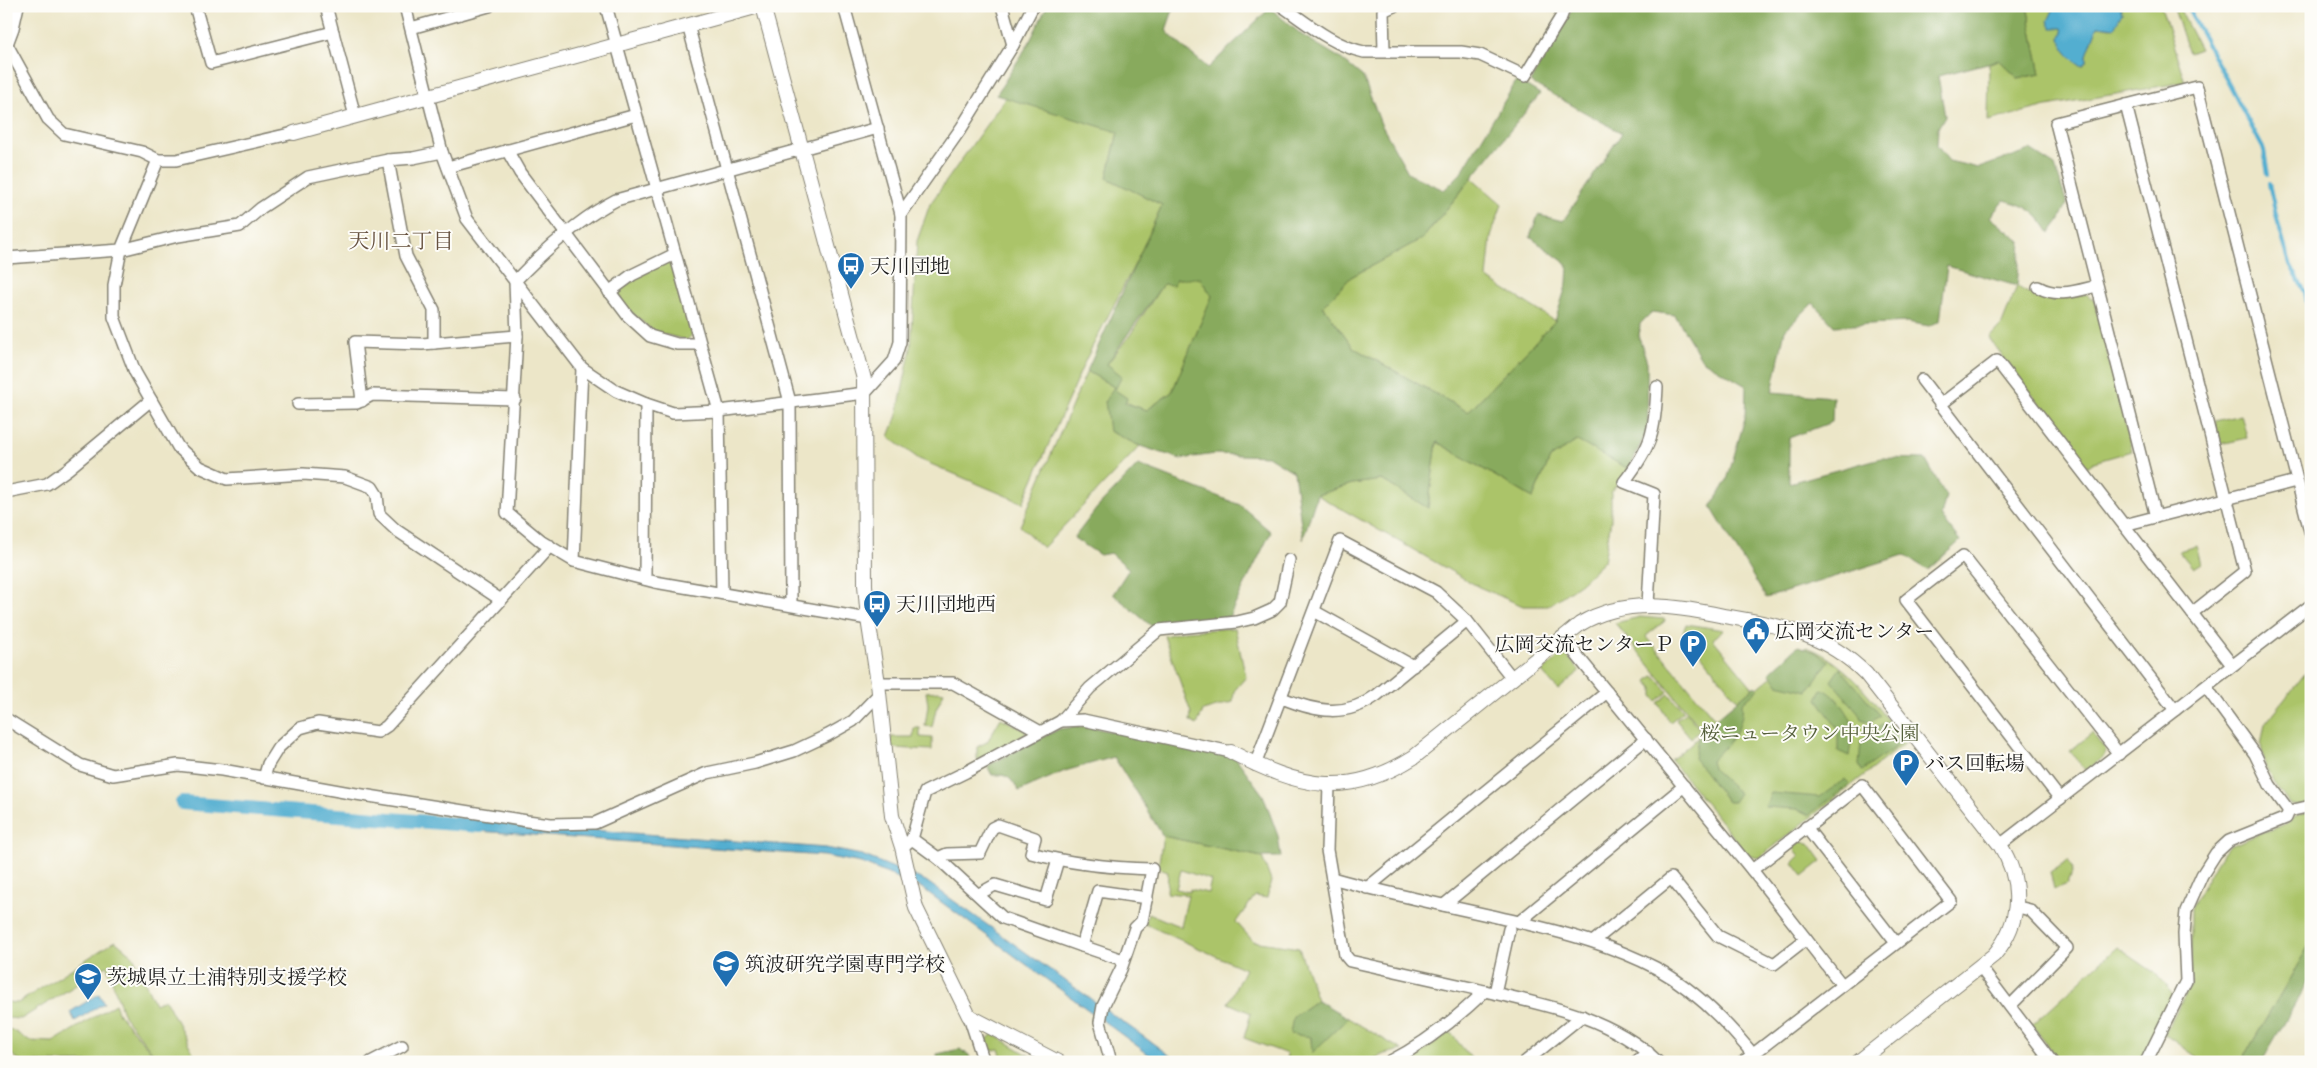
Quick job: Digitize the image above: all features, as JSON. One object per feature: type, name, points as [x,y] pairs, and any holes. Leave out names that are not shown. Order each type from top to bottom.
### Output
[{"type":"street","points":[[18,6],[8,48],[48,119],[64,134],[142,152],[158,160],[176,160],[294,133],[761,6],[864,379],[865,585],[868,619],[879,689],[892,816],[907,843],[938,858],[1003,918],[1122,960]]},
{"type":"street","points":[[195,6],[211,63],[333,32]]},
{"type":"street","points":[[326,6],[355,116]]},
{"type":"street","points":[[405,6],[442,152],[467,219],[582,368],[616,391],[673,413],[719,410],[865,393],[894,361],[900,342],[901,214],[844,6]]},
{"type":"street","points":[[411,28],[489,6]]},
{"type":"street","points":[[606,6],[719,410],[722,593]]},
{"type":"street","points":[[1002,6],[1013,45]]},
{"type":"street","points":[[901,214],[962,127],[1013,45],[1033,6]]},
{"type":"street","points":[[1282,6],[1340,44],[1364,52],[1461,52],[1480,56],[1525,76],[1561,17],[1565,6]]},
{"type":"street","points":[[1384,51],[1383,11],[1394,6]]},
{"type":"street","points":[[688,25],[790,402],[791,605]]},
{"type":"street","points":[[2156,517],[2056,123],[2197,87],[2311,535]]},
{"type":"street","points":[[2126,105],[2245,571],[2192,613]]},
{"type":"street","points":[[448,167],[636,115]]},
{"type":"street","points":[[515,281],[566,235],[616,200],[878,128]]},
{"type":"street","points":[[507,150],[520,173],[628,316],[650,336],[677,344],[700,344]]},
{"type":"street","points":[[6,258],[121,250],[178,236],[240,226],[261,208],[308,177],[388,160],[413,158],[442,152]]},
{"type":"street","points":[[158,160],[121,250],[114,285],[114,317],[135,372],[178,447],[200,467],[227,479],[303,474],[345,477],[372,487],[377,496],[378,514],[396,530],[501,600]]},
{"type":"street","points":[[388,160],[406,256],[434,310],[434,343]]},
{"type":"street","points":[[609,292],[632,275],[675,254]]},
{"type":"street","points":[[515,281],[517,336],[515,399],[507,513],[550,546],[574,561],[645,579],[868,619]]},
{"type":"street","points":[[2038,287],[2048,292],[2062,294],[2097,286]]},
{"type":"street","points":[[362,401],[355,342],[434,343],[517,336]]},
{"type":"street","points":[[1940,405],[1997,361],[2232,665]]},
{"type":"street","points":[[574,561],[582,368]]},
{"type":"street","points":[[1922,380],[2175,710]]},
{"type":"street","points":[[1648,605],[1654,494],[1624,482],[1644,453],[1652,436],[1655,425],[1657,387]]},
{"type":"street","points":[[298,404],[356,403],[372,395],[515,399]]},
{"type":"street","points":[[6,492],[47,484],[68,470],[150,400]]},
{"type":"street","points":[[645,579],[646,404]]},
{"type":"street","points":[[2124,525],[2296,481]]},
{"type":"street","points":[[1255,765],[1282,698],[1340,540],[1436,592],[1467,621],[1513,678]]},
{"type":"street","points":[[264,778],[268,764],[278,748],[300,728],[318,723],[378,732],[387,726],[550,546]]},
{"type":"street","points":[[2060,799],[1906,600],[1963,556],[2119,754]]},
{"type":"street","points":[[984,1062],[969,1016],[922,923],[910,887],[907,843],[925,792],[966,772],[1061,720],[1090,688],[1159,630],[1237,622],[1254,618],[1272,610],[1280,602],[1289,560]]},
{"type":"street","points":[[1061,720],[1083,720],[1231,752],[1255,765],[1290,779],[1329,785],[1350,784],[1370,780],[1394,770],[1428,746],[1562,637],[1580,624],[1603,612],[1625,607],[1648,605],[1685,608],[1781,626],[1813,637],[1844,653],[1866,674],[2000,845],[2014,876],[2018,906],[2010,932],[2004,942],[1980,967],[1858,1062]]},
{"type":"street","points":[[2000,845],[2311,605]]},
{"type":"street","points":[[1314,611],[1413,666]]},
{"type":"street","points":[[1282,698],[1318,710],[1335,712],[1351,709],[1369,701],[1467,621]]},
{"type":"street","points":[[1562,637],[1752,870],[1842,985]]},
{"type":"street","points":[[6,719],[80,765],[113,775],[178,764],[551,824],[595,823],[707,773],[755,763],[794,751],[853,721],[879,689],[953,683],[1039,731]]},
{"type":"street","points":[[2206,687],[2255,754],[2270,785],[2289,811]]},
{"type":"street","points":[[1367,888],[1606,692]]},
{"type":"street","points":[[1444,904],[1646,739]]},
{"type":"street","points":[[1329,785],[1326,850],[1345,955],[1350,961],[1490,992],[1582,1016],[1613,1029],[1648,1052],[1658,1062]]},
{"type":"street","points":[[1743,1062],[1756,1058],[1842,985],[1951,901],[1862,785],[1752,870]]},
{"type":"street","points":[[1389,1062],[1415,1047],[1490,992],[1514,925],[1684,786]]},
{"type":"street","points":[[2289,811],[2311,806]]},
{"type":"street","points":[[2146,1062],[2186,981],[2184,934],[2186,911],[2202,875],[2216,853],[2230,841],[2286,818],[2289,811]]},
{"type":"street","points":[[938,858],[953,853],[980,853],[992,828],[998,825],[1035,838],[1031,853],[1058,860],[1103,865],[1112,868],[1152,869],[1142,921],[1135,928],[1122,960],[1121,969],[1103,1006],[1100,1022],[1111,1062]]},
{"type":"street","points":[[1806,827],[1896,943]]},
{"type":"street","points":[[979,894],[995,885],[1046,900],[1058,860]]},
{"type":"street","points":[[1332,878],[1367,888],[1444,904],[1514,925],[1594,941],[1656,968],[1677,982],[1724,1021],[1756,1058]]},
{"type":"street","points":[[1594,941],[1671,878],[1718,936],[1774,964],[1806,939]]},
{"type":"street","points":[[1082,946],[1098,891],[1146,898]]},
{"type":"street","points":[[2010,1006],[2066,948],[2030,910],[2018,906]]},
{"type":"street","points":[[1980,967],[2052,1062]]},
{"type":"street","points":[[969,1016],[1058,1062]]},
{"type":"street","points":[[1525,1062],[1582,1016]]},
{"type":"street","points":[[371,1062],[402,1046]]},
{"type":"street","points":[[1636,1062],[1648,1052]]},
{"type":"green space","points":[[1047,6],[1176,6],[1166,30],[1208,68],[1270,8],[1302,35],[1340,58],[1363,77],[1381,124],[1409,174],[1444,190],[1461,173],[1517,80],[1540,94],[1423,238],[1351,277],[1323,306],[1354,348],[1468,412],[1555,321],[1567,283],[1568,265],[1530,237],[1538,215],[1563,221],[1622,133],[1530,82],[1574,6],[2027,6],[2041,74],[2018,78],[1999,60],[1938,76],[1945,116],[1938,128],[1937,146],[1949,161],[1979,168],[2030,150],[2055,166],[2067,204],[2059,221],[2050,233],[2041,220],[2031,211],[2004,200],[1990,217],[2021,242],[2017,286],[1947,266],[1940,321],[1929,326],[1907,322],[1834,326],[1813,303],[1785,330],[1772,392],[1833,397],[1832,422],[1789,438],[1789,483],[1881,458],[1925,459],[1946,496],[1941,516],[1960,541],[1928,570],[1904,555],[1766,598],[1711,507],[1727,480],[1745,418],[1746,386],[1702,360],[1675,315],[1652,312],[1640,324],[1639,337],[1647,362],[1648,428],[1629,469],[1577,441],[1550,458],[1533,498],[1437,442],[1428,508],[1382,480],[1352,484],[1317,495],[1303,539],[1294,472],[1268,456],[1215,454],[1181,459],[1140,446],[1109,431],[1105,401],[1114,387],[1087,371],[1162,205],[1107,178],[1118,132],[996,95],[1029,43]],"holes":[[[1200,278],[1212,296],[1172,392],[1147,410],[1125,403],[1127,398],[1115,390],[1122,376],[1107,364],[1163,284],[1173,285],[1176,279]]]},
{"type":"green space","points":[[2027,6],[2055,6],[2048,21],[2052,27],[2062,28],[2063,33],[2060,38],[2063,47],[2082,66],[2087,62],[2087,55],[2097,28],[2100,26],[2111,28],[2122,13],[2120,6],[2161,6],[2185,82],[2047,106],[1988,121],[1989,63],[1999,60],[2018,78],[2041,74]]},
{"type":"green space","points":[[2173,6],[2178,6],[2200,49],[2189,53]]},
{"type":"green space","points":[[1006,97],[1118,132],[1107,178],[1162,205],[1138,258],[1086,359],[1023,503],[919,459],[889,437],[897,415],[911,348],[917,241],[930,204]]},
{"type":"green space","points":[[1472,178],[1502,204],[1491,236],[1487,278],[1555,321],[1468,412],[1354,348],[1323,306],[1351,277],[1423,238]]},
{"type":"green space","points":[[665,262],[671,265],[692,335],[687,340],[654,332],[622,304],[618,291],[636,278]]},
{"type":"green space","points":[[1200,278],[1212,296],[1172,392],[1147,410],[1128,403],[1115,390],[1107,364],[1130,335],[1163,284],[1175,279]]},
{"type":"green space","points":[[2017,286],[2033,295],[2050,299],[2086,294],[2094,300],[2132,451],[2094,462],[2087,467],[1989,338],[2002,324]]},
{"type":"green space","points":[[1087,371],[1114,387],[1109,431],[1140,446],[1043,548],[1020,526]]},
{"type":"green space","points":[[2241,415],[2247,438],[2221,444],[2215,421]]},
{"type":"green space","points":[[1577,440],[1629,469],[1611,492],[1611,520],[1604,561],[1581,583],[1548,606],[1523,606],[1479,587],[1317,495],[1352,484],[1382,480],[1428,508],[1437,442],[1533,498],[1550,458]]},
{"type":"green space","points":[[1138,465],[1240,505],[1271,532],[1229,617],[1178,621],[1155,629],[1113,594],[1129,569],[1111,553],[1100,555],[1074,538],[1097,508]]},
{"type":"green space","points":[[2196,546],[2201,563],[2193,568],[2179,551]]},
{"type":"green space","points":[[1640,617],[1664,619],[1665,621],[1646,636],[1715,719],[1702,730],[1615,623]]},
{"type":"green space","points":[[1686,624],[1724,630],[1713,639],[1753,688],[1738,701],[1683,632]]},
{"type":"green space","points":[[1235,628],[1246,677],[1234,691],[1233,702],[1203,711],[1197,725],[1190,721],[1191,713],[1164,636],[1185,631]]},
{"type":"green space","points":[[1798,646],[1815,652],[1829,661],[1808,691],[1778,684],[1769,673]]},
{"type":"green space","name":"桜ニュータウン中央公園","points":[[1807,647],[1837,664],[1850,675],[1874,701],[1905,743],[1759,858],[1749,856],[1671,760]]},
{"type":"green space","points":[[1560,656],[1567,656],[1580,671],[1558,690],[1542,672]]},
{"type":"green space","points":[[2311,666],[2311,802],[2302,805],[2289,804],[2273,782],[2265,765],[2261,745],[2265,724]]},
{"type":"green space","points":[[1840,668],[1881,716],[1870,722],[1861,719],[1858,712],[1831,681]]},
{"type":"green space","points":[[1654,675],[1668,692],[1657,701],[1653,696],[1653,688],[1647,681]]},
{"type":"green space","points":[[1755,686],[1758,689],[1742,703],[1741,721],[1734,735],[1711,761],[1714,770],[1739,793],[1733,802],[1728,802],[1694,758],[1699,733]]},
{"type":"green space","points":[[1822,689],[1837,699],[1852,723],[1853,731],[1849,756],[1838,751],[1838,729],[1817,699]]},
{"type":"green space","points":[[926,692],[944,692],[936,709],[932,727],[925,726],[928,705]]},
{"type":"green space","points":[[1669,694],[1684,711],[1670,722],[1658,703]]},
{"type":"green space","points":[[1686,712],[1700,730],[1691,738],[1676,720]]},
{"type":"green space","points":[[1001,718],[1026,731],[1025,735],[977,760],[977,747],[987,742]]},
{"type":"green space","points":[[1886,722],[1901,743],[1862,771],[1859,765],[1861,741]]},
{"type":"green space","points":[[1085,726],[1236,758],[1263,795],[1278,836],[1281,857],[1262,857],[1163,836],[1114,757],[1065,771],[1019,791],[1009,778],[1002,775],[992,775],[987,766],[1059,729]]},
{"type":"green space","points":[[914,728],[920,728],[920,737],[932,738],[932,750],[892,748],[891,737],[913,737]]},
{"type":"green space","points":[[2092,733],[2106,751],[2104,756],[2086,771],[2070,751]]},
{"type":"green space","points":[[1845,779],[1850,784],[1809,815],[1797,809],[1765,807],[1771,793],[1820,797]]},
{"type":"green space","points":[[2311,811],[2311,942],[2241,1062],[2204,1062],[2164,1034],[2191,984],[2191,909],[2216,863],[2229,846],[2288,823],[2294,816]]},
{"type":"green space","points":[[1163,836],[1262,857],[1271,881],[1267,898],[1255,896],[1236,922],[1253,941],[1299,948],[1317,1000],[1293,1017],[1311,1037],[1312,1052],[1348,1018],[1402,1050],[1384,1054],[1368,1062],[1286,1062],[1287,1054],[1244,1038],[1251,1013],[1228,1003],[1245,969],[1145,924],[1148,913],[1181,927],[1188,895],[1167,893],[1168,871],[1158,868]],"holes":[[[1181,870],[1211,880],[1208,893],[1190,889],[1190,892],[1176,889]]]},
{"type":"green space","points":[[1800,842],[1809,843],[1822,861],[1803,876],[1793,863],[1800,856],[1793,847]]},
{"type":"green space","points":[[2068,860],[2073,870],[2068,884],[2054,889],[2050,872]]},
{"type":"green space","points":[[115,941],[133,956],[155,1004],[165,999],[198,1062],[160,1062],[124,1016],[107,966],[21,1019],[6,1018],[6,1002],[18,1003]]},
{"type":"green space","points":[[2311,942],[2311,977],[2261,1062],[2241,1062]]},
{"type":"green space","points":[[2117,947],[2155,973],[2173,995],[2140,1062],[2060,1062],[2032,1025]]},
{"type":"green space","points":[[1317,1000],[1348,1018],[1312,1053],[1311,1037],[1290,1034],[1293,1017]]},
{"type":"green space","points":[[115,1004],[119,1014],[153,1054],[157,1062],[21,1062],[6,1050],[6,1030],[14,1031],[29,1041],[53,1042]]},
{"type":"green space","points":[[1450,1032],[1474,1062],[1407,1062]]},
{"type":"green space","points":[[993,1034],[1040,1062],[1003,1062],[999,1049],[990,1051],[993,1062],[990,1062],[984,1042]]},
{"type":"green space","points":[[960,1049],[969,1055],[971,1062],[938,1062],[937,1054]]},
{"type":"water","points":[[2055,6],[2120,6],[2122,13],[2114,28],[2100,26],[2097,28],[2087,55],[2087,62],[2082,66],[2063,47],[2060,38],[2063,33],[2062,28],[2052,28],[2048,21]]},
{"type":"water","points":[[464,820],[826,848],[862,855],[926,881],[1179,1062],[1159,1062],[922,888],[861,863],[824,856],[464,830]]},
{"type":"water","points":[[99,994],[104,1003],[75,1021],[70,1012]]},
{"type":"waterway","points":[[2187,6],[2264,150],[2268,175]]},
{"type":"waterway","points":[[2269,184],[2290,264],[2305,292],[2311,326]]},
{"type":"waterway","points":[[182,803],[481,826]]},
{"type":"place","name":"天川団地","points":[[851,290]]},
{"type":"place","name":"天川団地西","points":[[877,628]]},
{"type":"place","name":"広岡交流センター","points":[[1756,655]]},
{"type":"place","name":"広岡交流センターＰ","points":[[1693,668]]},
{"type":"place","name":"バス回転場","points":[[1906,787]]},
{"type":"place","name":"筑波研究学園専門学校","points":[[726,988]]},
{"type":"place","name":"茨城県立土浦特別支援学校","points":[[88,1001]]},
{"type":"district","name":"天川二丁目","points":[[401,241]]}]
